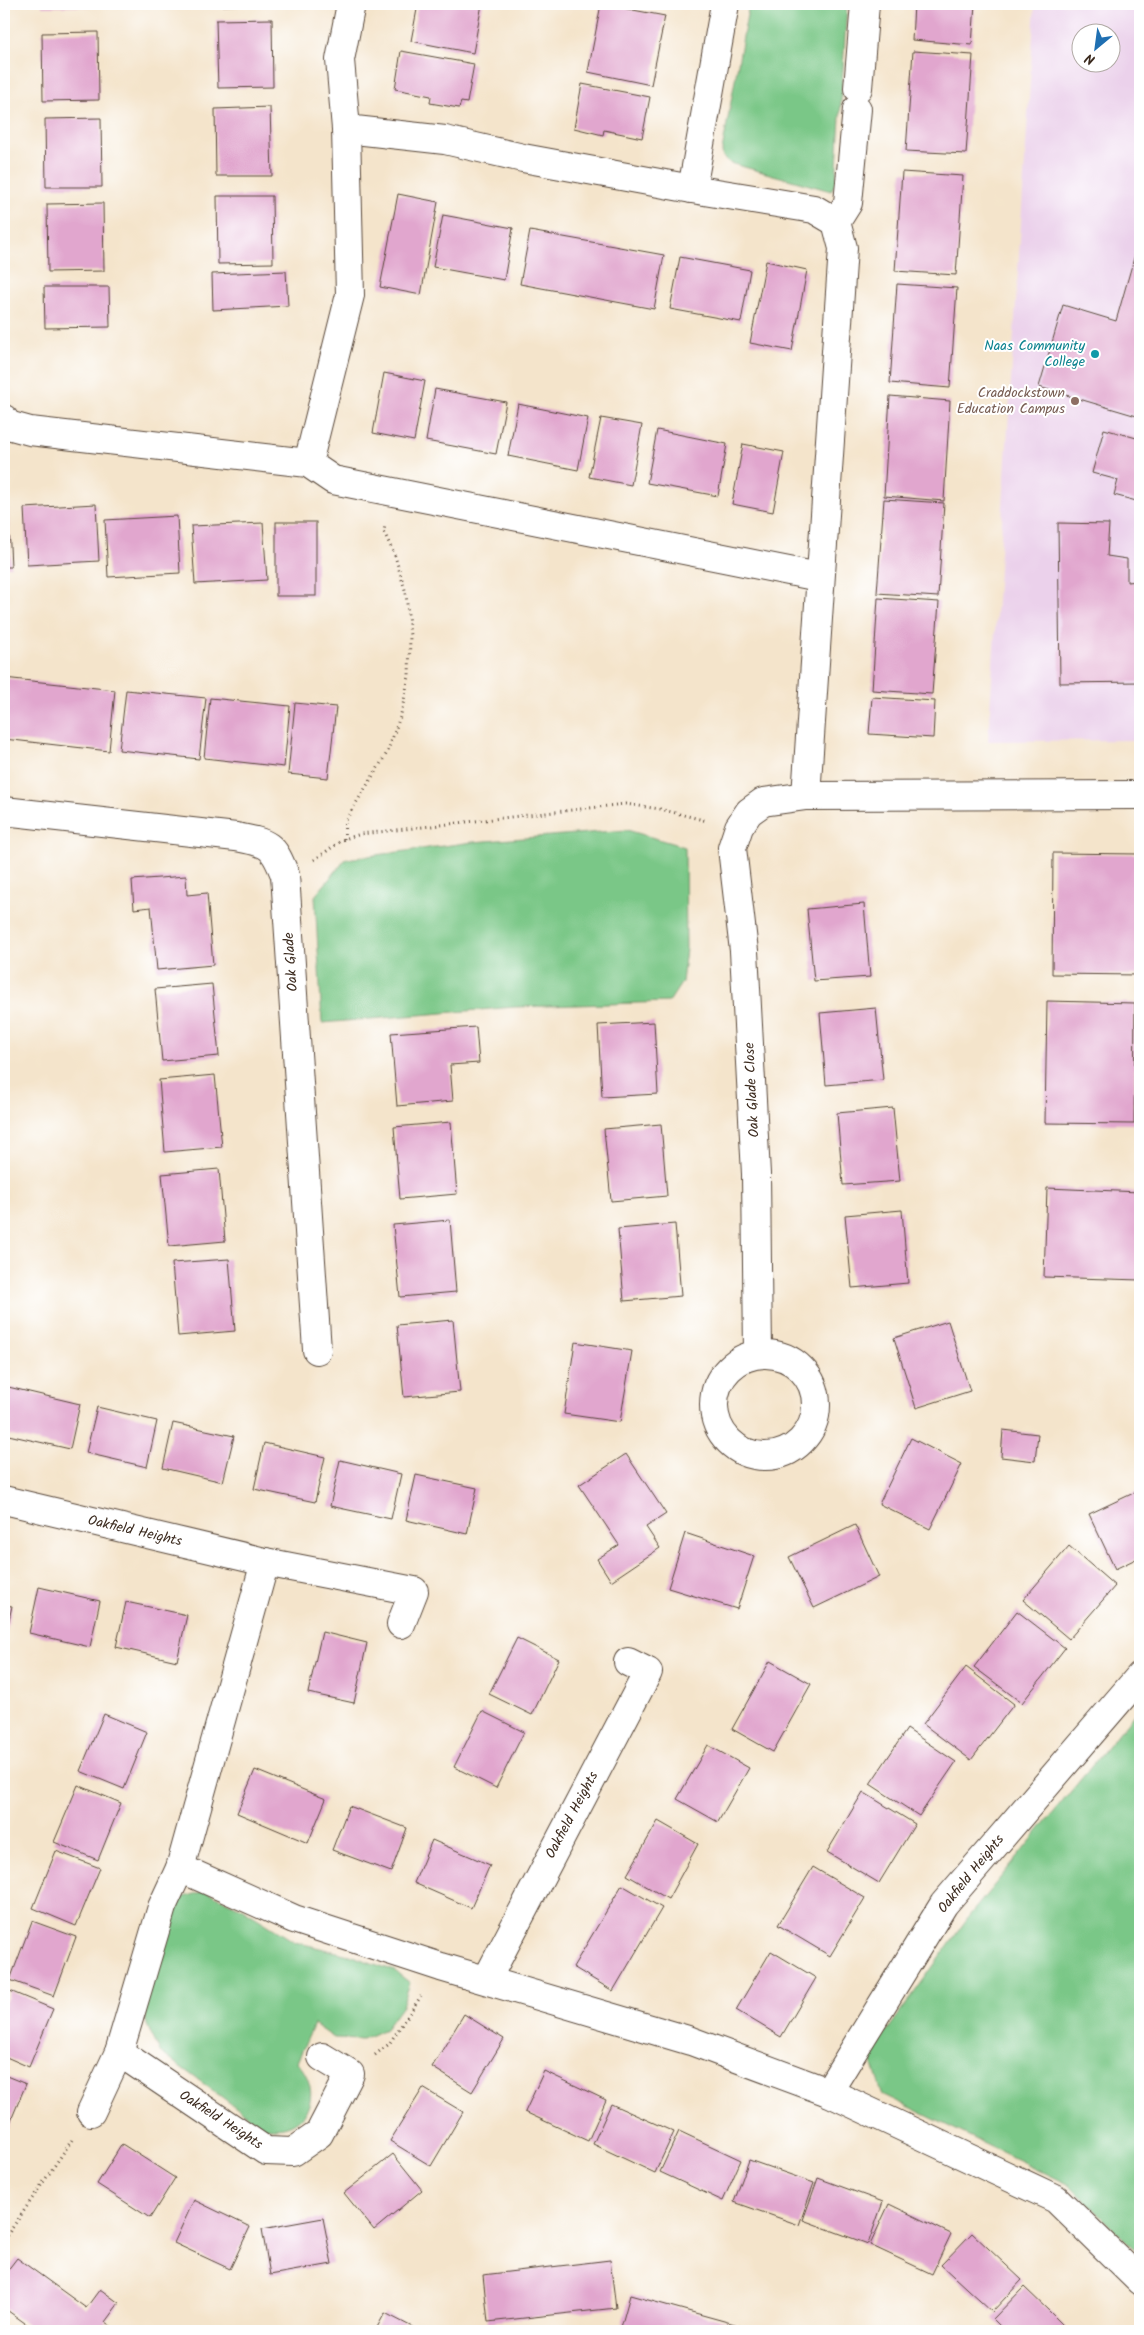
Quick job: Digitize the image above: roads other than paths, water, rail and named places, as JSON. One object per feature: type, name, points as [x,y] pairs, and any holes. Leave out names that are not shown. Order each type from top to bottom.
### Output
[{"type":"street","points":[[308,463],[350,295],[346,129],[340,60],[351,4]]},
{"type":"street","points":[[692,189],[725,4]]},
{"type":"street","points":[[836,222],[848,203],[865,4]]},
{"type":"street","points":[[346,129],[445,140],[523,158],[814,209],[836,222],[843,248],[819,576],[806,796],[1140,795]]},
{"type":"street","points":[[4,418],[8,424],[30,432],[308,463],[333,480],[819,576]]},
{"type":"street","name":"Oak Glade Close","points":[[758,1354],[756,1174],[744,951],[732,848],[739,827],[749,812],[763,802],[806,796]]},
{"type":"street","name":"Oak Glade","points":[[4,811],[236,837],[263,842],[276,853],[285,875],[317,1350]]},
{"type":"street","name":"Oakfield Heights","points":[[4,1500],[265,1562],[414,1591],[401,1624]]},
{"type":"street","points":[[91,2112],[119,2052],[162,1908],[180,1868],[265,1562]]},
{"type":"street","name":"Oakfield Heights","points":[[487,1978],[648,1672],[628,1662]]},
{"type":"street","name":"Oakfield Heights","points":[[828,2092],[944,1904],[1140,1676]]},
{"type":"street","points":[[180,1868],[294,1919],[441,1967],[487,1978],[691,2041],[828,2092],[1056,2199],[1140,2280]]},
{"type":"street","name":"Oakfield Heights","points":[[119,2052],[266,2151],[293,2152],[319,2134],[350,2074],[322,2057]]},
{"type":"place","name":"Naas Community College","points":[[1095,354]]},
{"type":"place","name":"Craddockstown Education Campus","points":[[1075,401]]}]
